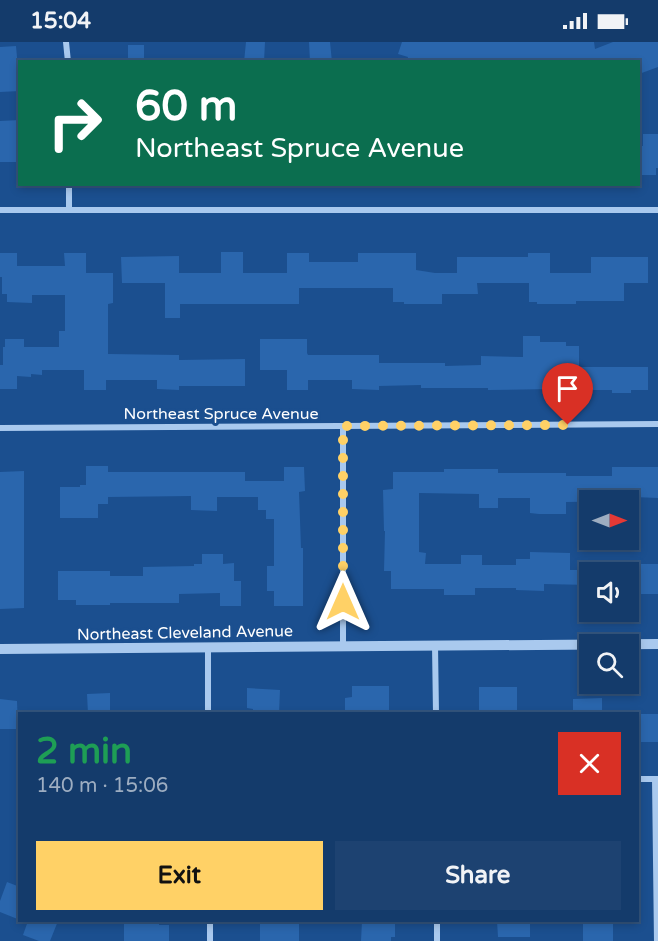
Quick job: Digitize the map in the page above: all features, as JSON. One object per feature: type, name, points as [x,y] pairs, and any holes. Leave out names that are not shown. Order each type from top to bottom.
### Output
[{"type":"street","points":[[66,42],[68,60]]},
{"type":"street","points":[[69,186],[69,209]]},
{"type":"street","points":[[0,210],[658,210]]},
{"type":"street","name":"Northeast Spruce Avenue","points":[[0,428],[658,424]]},
{"type":"street","points":[[343,426],[343,646]]},
{"type":"street","name":"Northeast Cleveland Avenue","points":[[0,649],[658,644]]},
{"type":"street","points":[[435,645],[436,712]]},
{"type":"street","points":[[208,646],[208,712]]},
{"type":"street","points":[[639,779],[656,779],[657,941]]},
{"type":"street","points":[[210,922],[210,941]]},
{"type":"street","points":[[437,922],[437,941]]},
{"type":"building","points":[[246,42],[265,42],[264,60],[244,60]]},
{"type":"building","points":[[309,42],[330,42],[332,60],[310,60]]},
{"type":"building","points":[[402,42],[594,42],[595,49],[613,42],[658,42],[658,67],[640,74],[640,60],[407,60],[408,57],[398,54]]},
{"type":"building","points":[[128,45],[144,45],[144,60],[128,60]]},
{"type":"building","points":[[16,46],[18,91],[0,92],[0,47]]},
{"type":"building","points":[[18,120],[18,162],[0,162],[0,121]]},
{"type":"building","points":[[643,134],[658,134],[656,175],[640,175],[640,146],[643,146]]},
{"type":"building","points":[[221,252],[243,252],[243,273],[287,273],[287,253],[309,253],[309,262],[358,262],[358,253],[416,253],[416,270],[435,273],[457,273],[457,257],[528,257],[528,253],[550,253],[550,273],[591,273],[591,257],[648,257],[648,283],[624,283],[624,301],[576,301],[576,304],[529,302],[529,283],[477,283],[478,294],[442,294],[442,304],[393,302],[393,288],[299,288],[299,304],[180,304],[180,318],[165,318],[165,283],[122,283],[121,257],[179,256],[179,273],[221,273]]},
{"type":"building","points":[[0,253],[17,253],[17,266],[65,266],[64,253],[86,253],[86,273],[113,273],[113,303],[108,304],[108,354],[179,355],[179,360],[245,359],[245,386],[179,386],[179,390],[157,389],[157,380],[106,380],[106,390],[84,390],[84,370],[42,370],[42,375],[17,376],[17,389],[0,389],[0,365],[3,365],[5,339],[24,339],[24,347],[59,347],[59,331],[65,331],[65,295],[32,295],[32,303],[7,302],[7,294],[2,294]]},
{"type":"building","points":[[523,336],[540,336],[540,342],[566,342],[566,346],[579,346],[579,367],[648,367],[648,390],[612,393],[612,390],[591,390],[591,383],[550,383],[551,389],[421,388],[421,385],[379,386],[379,390],[352,389],[352,380],[308,380],[308,390],[287,390],[287,370],[260,370],[260,339],[307,339],[308,355],[379,355],[379,363],[445,363],[445,366],[481,365],[481,356],[523,357]]},
{"type":"building","points":[[86,466],[108,466],[108,472],[245,472],[245,481],[284,481],[284,467],[304,467],[305,491],[299,492],[301,548],[303,548],[303,606],[274,606],[274,591],[267,591],[267,566],[274,566],[274,519],[266,519],[266,510],[258,510],[258,497],[217,497],[217,511],[191,510],[191,496],[108,497],[108,504],[98,504],[98,518],[60,518],[60,487],[86,485]]},
{"type":"building","points":[[612,467],[658,467],[658,498],[639,497],[639,490],[579,490],[579,502],[566,502],[566,514],[539,514],[530,513],[530,498],[498,498],[498,508],[479,508],[479,494],[419,493],[419,552],[426,553],[425,564],[461,564],[461,555],[482,555],[482,565],[516,565],[516,559],[530,559],[530,552],[570,553],[570,570],[579,570],[579,585],[544,584],[544,591],[475,588],[475,595],[444,595],[444,589],[391,589],[391,571],[384,571],[383,490],[393,489],[393,472],[498,469],[498,473],[612,476]]},
{"type":"building","points":[[24,471],[24,608],[0,609],[0,472]]},
{"type":"building","points":[[202,554],[223,554],[223,564],[234,563],[234,581],[241,581],[241,606],[220,606],[220,593],[179,594],[179,603],[76,605],[76,600],[58,600],[58,571],[110,571],[110,576],[143,576],[143,567],[202,564]]},
{"type":"building","points":[[639,564],[658,564],[658,594],[639,594]]},
{"type":"building","points":[[352,686],[389,686],[389,712],[345,712],[345,698],[352,697]]},
{"type":"building","points":[[479,687],[517,687],[517,712],[479,712]]},
{"type":"building","points":[[247,688],[280,690],[279,712],[253,712],[253,709],[247,708]]},
{"type":"building","points":[[110,693],[110,712],[88,712],[87,694]]},
{"type":"building","points":[[602,698],[602,712],[573,712],[573,699]]},
{"type":"building","points":[[0,699],[17,701],[18,729],[0,729]]},
{"type":"building","points":[[639,714],[658,714],[658,742],[639,742]]},
{"type":"building","points":[[7,882],[18,886],[18,919],[0,912],[0,901]]},
{"type":"building","points":[[28,922],[58,922],[50,941],[39,941],[23,935]]},
{"type":"building","points":[[124,922],[159,922],[159,925],[169,925],[169,941],[124,941]]},
{"type":"building","points":[[260,922],[299,922],[299,941],[260,941]]},
{"type":"building","points":[[362,922],[395,922],[395,937],[391,937],[391,941],[361,941]]},
{"type":"building","points":[[497,922],[530,922],[530,937],[498,937]]},
{"type":"building","points":[[583,922],[613,922],[613,941],[583,941]]},
{"type":"route","points":[[343,602],[343,426],[568,425]]}]
